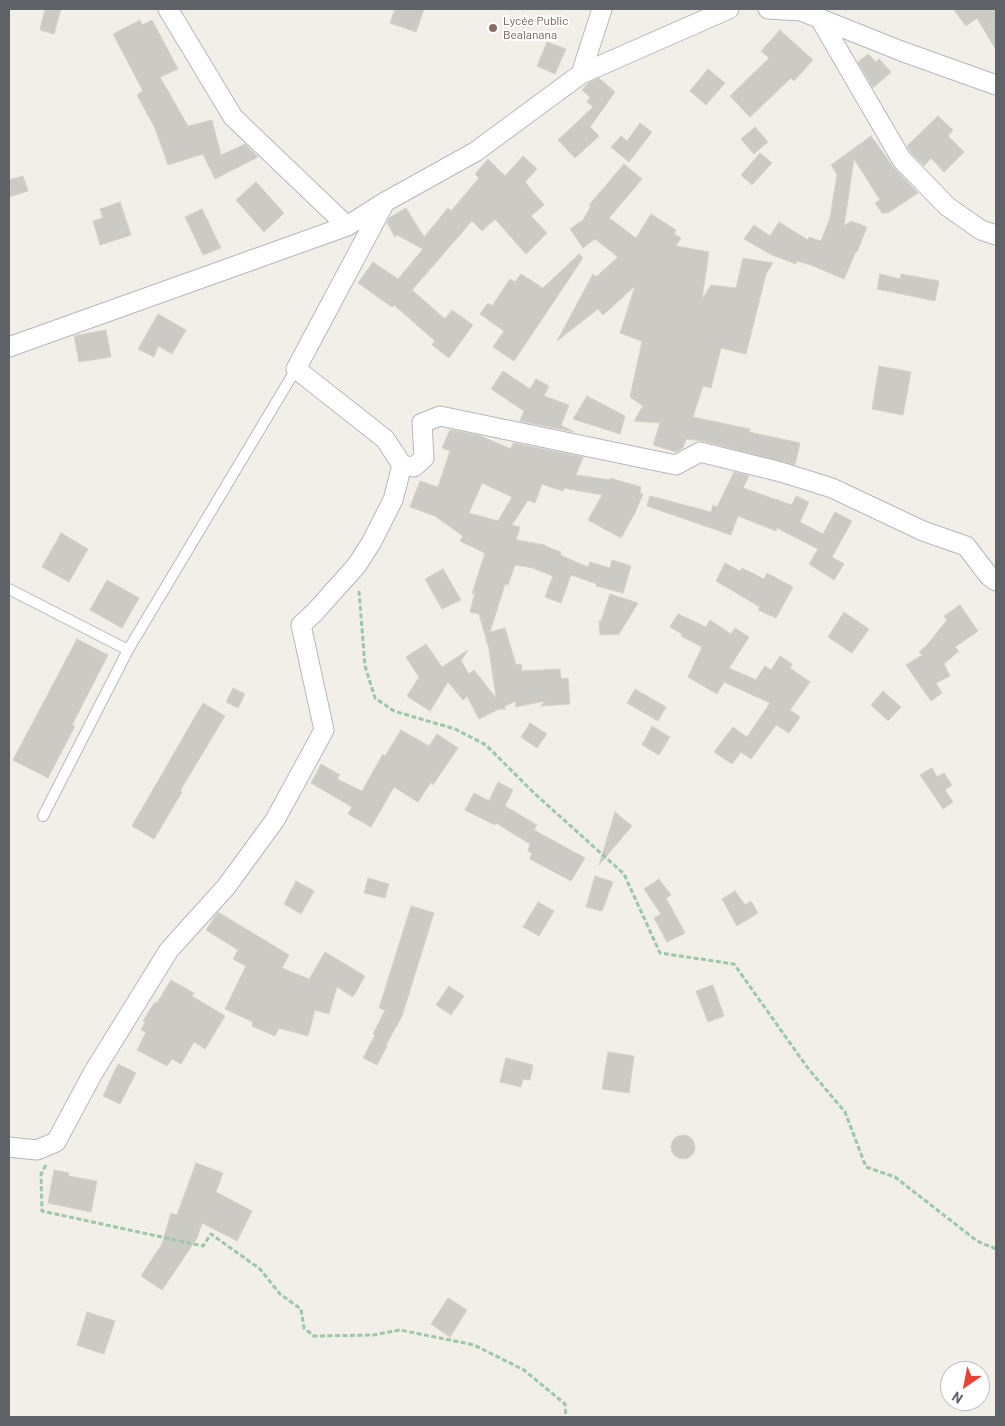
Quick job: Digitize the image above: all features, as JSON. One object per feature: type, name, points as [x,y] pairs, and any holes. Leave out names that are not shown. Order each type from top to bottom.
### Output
[{"type":"street","points":[[168,9],[233,117],[346,226]]},
{"type":"street","points":[[581,74],[602,9]]},
{"type":"street","points":[[9,348],[346,226],[475,152],[581,74],[729,9]]},
{"type":"street","points":[[768,9],[801,11],[901,52],[996,85]]},
{"type":"street","points":[[820,19],[902,160],[948,207],[980,230],[996,236]]},
{"type":"street","points":[[9,1147],[37,1150],[56,1142],[93,1073],[169,950],[226,887],[275,820],[324,730],[301,625],[357,565],[371,543],[394,500],[402,465],[385,439],[296,369],[385,202]]},
{"type":"street","points":[[402,465],[414,467],[424,458],[422,423],[440,416],[676,465],[700,452],[780,472],[832,488],[923,531],[966,546],[989,576],[996,581]]},
{"type":"lane","points":[[42,816],[128,650],[296,369]]},
{"type":"lane","points":[[9,589],[128,650]]},
{"type":"path","points":[[357,565],[365,666],[375,698],[394,711],[456,729],[486,745],[534,793],[624,874],[660,953],[734,964],[808,1067],[845,1112],[866,1167],[895,1177],[977,1241],[996,1249]]},
{"type":"path","points":[[56,1142],[41,1174],[42,1211],[203,1246],[211,1234],[260,1269],[280,1294],[301,1309],[304,1328],[314,1336],[373,1335],[400,1330],[474,1345],[524,1370],[565,1404],[566,1417]]},
{"type":"building","points":[[45,9],[61,9],[54,34],[40,30]]},
{"type":"building","points":[[395,9],[424,9],[416,32],[390,23]]},
{"type":"building","points":[[953,9],[996,9],[996,50],[977,18],[966,26]]},
{"type":"building","points":[[140,20],[142,25],[152,20],[178,69],[160,77],[188,126],[212,120],[221,155],[245,144],[258,157],[215,179],[203,154],[168,165],[155,128],[137,95],[143,91],[113,34]]},
{"type":"building","points":[[780,30],[813,60],[794,81],[791,78],[750,117],[730,96],[769,58],[761,51]]},
{"type":"building","points":[[547,42],[566,49],[555,74],[537,66]]},
{"type":"building","points":[[868,54],[876,62],[879,59],[891,72],[873,88],[858,62]]},
{"type":"building","points":[[708,69],[725,83],[706,105],[690,91]]},
{"type":"building","points":[[599,78],[615,92],[590,127],[599,136],[575,158],[558,140],[593,107],[587,102],[590,97],[582,90],[588,83]]},
{"type":"building","points":[[938,116],[953,130],[948,136],[964,152],[944,172],[931,158],[924,166],[907,146]]},
{"type":"building","points":[[640,123],[652,132],[629,162],[611,147],[621,136],[627,141]]},
{"type":"building","points":[[755,127],[768,142],[754,154],[741,139]]},
{"type":"building","points":[[871,136],[894,168],[918,193],[888,213],[882,213],[875,203],[880,200],[854,159],[844,226],[851,221],[867,227],[844,279],[811,265],[797,261],[796,264],[772,255],[744,239],[754,225],[770,236],[779,222],[808,240],[809,237],[821,241],[830,218],[837,174],[831,165]]},
{"type":"building","points":[[760,153],[772,163],[752,185],[741,175]]},
{"type":"building","points":[[523,156],[537,169],[525,182],[544,205],[531,216],[547,233],[526,254],[495,219],[482,231],[472,221],[412,290],[445,319],[452,310],[473,325],[449,358],[432,345],[435,341],[394,305],[392,307],[358,283],[373,262],[398,279],[423,249],[397,235],[395,237],[387,223],[389,218],[406,208],[424,237],[448,208],[451,211],[479,178],[475,174],[488,159],[505,176]]},
{"type":"building","points":[[624,164],[642,179],[609,218],[636,238],[651,214],[676,230],[674,234],[681,238],[676,246],[709,252],[702,299],[711,285],[736,288],[743,258],[773,263],[766,274],[746,354],[721,348],[711,388],[703,386],[693,417],[750,429],[749,432],[800,443],[795,465],[703,441],[686,439],[683,448],[676,452],[653,445],[660,423],[634,421],[643,406],[630,397],[642,341],[620,333],[635,286],[603,315],[598,309],[557,341],[593,274],[596,277],[618,257],[595,239],[583,248],[570,229],[583,220],[591,206],[589,205]]},
{"type":"building","points":[[23,176],[28,191],[9,197],[9,180]]},
{"type":"building","points":[[256,182],[284,213],[264,232],[236,200]]},
{"type":"building","points":[[120,202],[131,235],[100,245],[93,221],[103,218],[100,209]]},
{"type":"building","points":[[202,209],[221,248],[203,255],[185,217]]},
{"type":"building","points":[[579,254],[583,258],[514,361],[493,347],[504,331],[480,314],[488,303],[492,306],[510,279],[515,282],[521,274],[543,288]]},
{"type":"building","points":[[880,274],[900,279],[901,274],[939,281],[935,301],[877,289]]},
{"type":"building","points":[[158,314],[186,330],[172,354],[158,346],[154,357],[138,349]]},
{"type":"building","points":[[106,330],[111,357],[79,362],[74,336]]},
{"type":"building","points":[[879,366],[911,372],[903,415],[872,409]]},
{"type":"building","points":[[503,371],[530,389],[536,379],[549,386],[544,396],[569,405],[561,425],[574,432],[520,421],[524,411],[491,389]]},
{"type":"building","points":[[587,396],[625,416],[620,434],[573,419]]},
{"type":"building","points":[[450,430],[478,435],[511,449],[513,443],[583,457],[576,475],[610,480],[610,478],[641,487],[640,493],[643,494],[621,538],[588,520],[602,495],[564,488],[563,491],[542,484],[535,503],[528,500],[512,525],[520,527],[516,540],[545,545],[561,552],[560,555],[588,567],[590,562],[610,568],[612,560],[631,566],[623,593],[596,586],[597,584],[571,575],[561,603],[545,597],[553,576],[533,568],[515,565],[508,585],[505,584],[490,632],[505,628],[516,665],[521,664],[522,671],[560,669],[561,679],[568,678],[570,704],[541,706],[545,701],[516,707],[515,701],[504,707],[506,709],[499,709],[479,719],[467,696],[463,700],[448,682],[430,711],[407,696],[419,677],[406,657],[426,644],[442,667],[468,650],[461,661],[469,674],[474,670],[496,698],[489,649],[479,614],[470,612],[475,592],[472,594],[485,553],[460,541],[463,536],[435,516],[410,507],[420,481],[438,487],[450,451],[442,448]],"holes":[[[482,483],[512,497],[498,521],[469,513]]]},
{"type":"building","points":[[734,472],[749,476],[743,488],[792,505],[796,496],[809,502],[800,522],[823,534],[835,512],[852,521],[832,557],[844,564],[834,580],[809,564],[818,549],[777,528],[776,531],[738,516],[731,535],[647,506],[650,496],[711,512],[713,505],[717,507]]},
{"type":"building","points":[[61,533],[88,549],[69,582],[42,567]]},
{"type":"building","points":[[725,563],[740,571],[742,568],[764,579],[767,573],[793,587],[776,618],[758,610],[760,607],[716,581]]},
{"type":"building","points":[[443,569],[461,600],[442,609],[425,579]]},
{"type":"building","points":[[107,580],[139,598],[122,628],[90,610]]},
{"type":"building","points":[[610,594],[638,603],[619,634],[600,635],[599,621],[601,621]]},
{"type":"building","points":[[960,605],[978,631],[955,647],[959,651],[944,664],[950,676],[936,683],[942,693],[931,701],[906,665],[922,655],[919,652],[947,620],[944,616]]},
{"type":"building","points":[[844,612],[869,629],[852,653],[828,637]]},
{"type":"building","points":[[678,614],[706,627],[710,620],[731,634],[735,628],[749,637],[729,668],[756,680],[765,666],[771,670],[780,656],[792,664],[790,668],[810,682],[790,710],[800,717],[789,733],[776,725],[751,759],[741,752],[732,764],[714,752],[733,727],[747,737],[770,703],[724,682],[717,694],[688,677],[702,647],[681,636],[682,634],[670,627]]},
{"type":"building","points":[[77,639],[108,655],[72,725],[75,726],[48,778],[13,760]]},
{"type":"building","points":[[233,688],[245,694],[238,708],[226,702]]},
{"type":"building","points":[[635,689],[666,707],[658,721],[627,703]]},
{"type":"building","points":[[883,691],[901,707],[888,721],[871,705]]},
{"type":"building","points":[[203,703],[225,716],[154,839],[132,826]]},
{"type":"building","points":[[530,723],[547,734],[537,748],[521,737]]},
{"type":"building","points":[[652,726],[670,737],[659,755],[642,745]]},
{"type":"building","points":[[401,730],[429,746],[437,734],[458,748],[433,785],[431,782],[418,802],[394,787],[371,827],[348,814],[352,807],[311,783],[321,764],[340,775],[337,779],[362,791],[383,754],[385,756]]},
{"type":"building","points":[[932,768],[937,777],[944,773],[952,785],[945,790],[953,802],[943,809],[920,775]]},
{"type":"building","points":[[498,782],[513,790],[505,806],[537,825],[534,830],[585,858],[571,881],[530,859],[532,853],[528,851],[530,844],[496,823],[495,825],[465,810],[474,793],[489,801]]},
{"type":"building","points":[[615,812],[632,826],[599,865]]},
{"type":"building","points":[[595,876],[613,882],[602,911],[586,907]]},
{"type":"building","points":[[368,878],[389,884],[385,898],[364,893]]},
{"type":"building","points":[[659,879],[671,895],[666,898],[685,933],[667,942],[654,918],[661,914],[644,889]]},
{"type":"building","points":[[296,881],[314,891],[301,914],[284,904]]},
{"type":"building","points":[[735,891],[745,905],[751,901],[758,913],[737,926],[722,899]]},
{"type":"building","points":[[538,902],[554,911],[539,936],[523,927]]},
{"type":"building","points":[[411,906],[434,913],[402,1016],[377,1065],[363,1058],[385,1010],[379,1008]]},
{"type":"building","points":[[218,912],[289,955],[282,968],[309,979],[325,952],[365,976],[353,997],[337,987],[329,1014],[315,1010],[308,1036],[279,1028],[275,1036],[252,1026],[253,1022],[225,1009],[246,966],[233,959],[238,950],[206,930]]},
{"type":"building","points":[[171,980],[194,993],[192,996],[225,1016],[205,1049],[194,1042],[181,1064],[172,1059],[167,1066],[137,1050],[146,1032],[141,1030],[145,1022],[143,1021]]},
{"type":"building","points":[[713,985],[724,1016],[708,1022],[696,991]]},
{"type":"building","points":[[449,986],[464,996],[451,1015],[436,1005]]},
{"type":"building","points":[[608,1052],[634,1056],[629,1093],[602,1089]]},
{"type":"building","points":[[506,1058],[533,1065],[530,1080],[523,1079],[521,1087],[500,1082]]},
{"type":"building","points":[[118,1064],[136,1073],[120,1104],[103,1096]]},
{"type":"building","points":[[683,1135],[688,1136],[694,1142],[694,1152],[688,1158],[683,1159],[678,1158],[672,1152],[671,1147],[672,1142],[678,1136]]},
{"type":"building","points":[[196,1163],[223,1173],[216,1192],[252,1211],[237,1241],[202,1223],[197,1238],[162,1290],[141,1276],[162,1244],[171,1213],[177,1215]]},
{"type":"building","points":[[54,1170],[69,1173],[68,1176],[97,1181],[91,1212],[48,1203]]},
{"type":"building","points":[[448,1298],[467,1310],[450,1337],[431,1324]]},
{"type":"building","points":[[87,1312],[115,1321],[104,1354],[77,1345]]},
{"type":"place","name":"Lycée Public Bealanana","points":[[493,28]]}]
